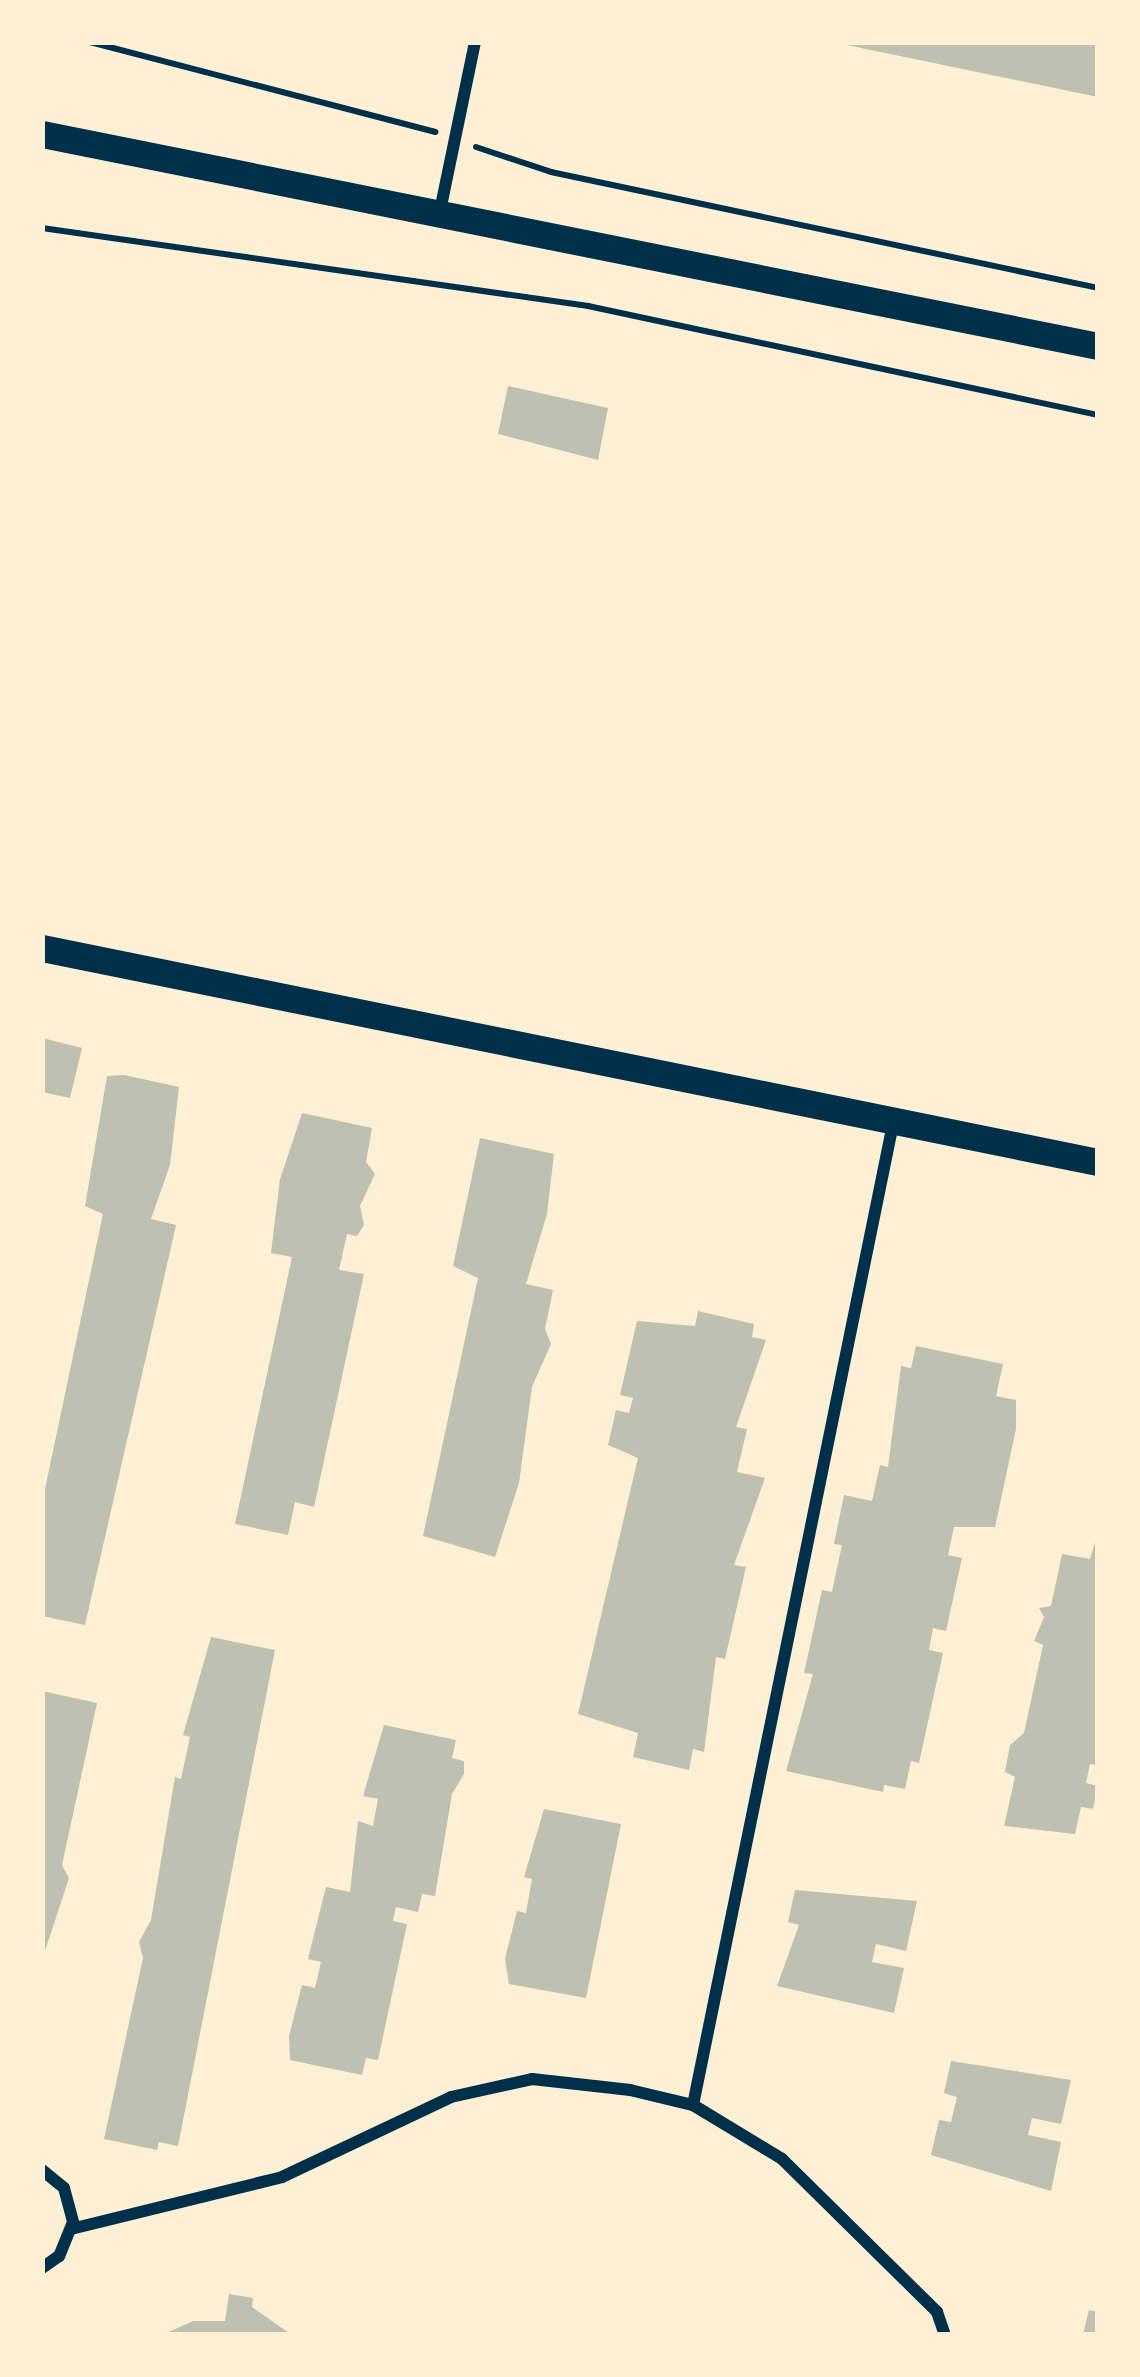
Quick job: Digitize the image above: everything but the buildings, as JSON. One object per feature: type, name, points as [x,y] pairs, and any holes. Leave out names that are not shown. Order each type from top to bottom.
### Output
[{"type":"main road","points":[[42,134],[1098,346]]},
{"type":"main road","points":[[42,948],[1098,1162]]},
{"type":"street","points":[[440,215],[475,42]]},
{"type":"street","points":[[693,2105],[894,1118]]},
{"type":"street","points":[[71,2229],[282,2177],[451,2097],[532,2079],[693,2105],[782,2159],[938,2312],[945,2335]]},
{"type":"street","points":[[42,2170],[64,2188],[71,2229],[59,2256],[42,2269]]},
{"type":"path","points":[[90,42],[455,140],[551,172],[1098,288]]},
{"type":"path","points":[[42,228],[588,306],[1098,415]]}]
